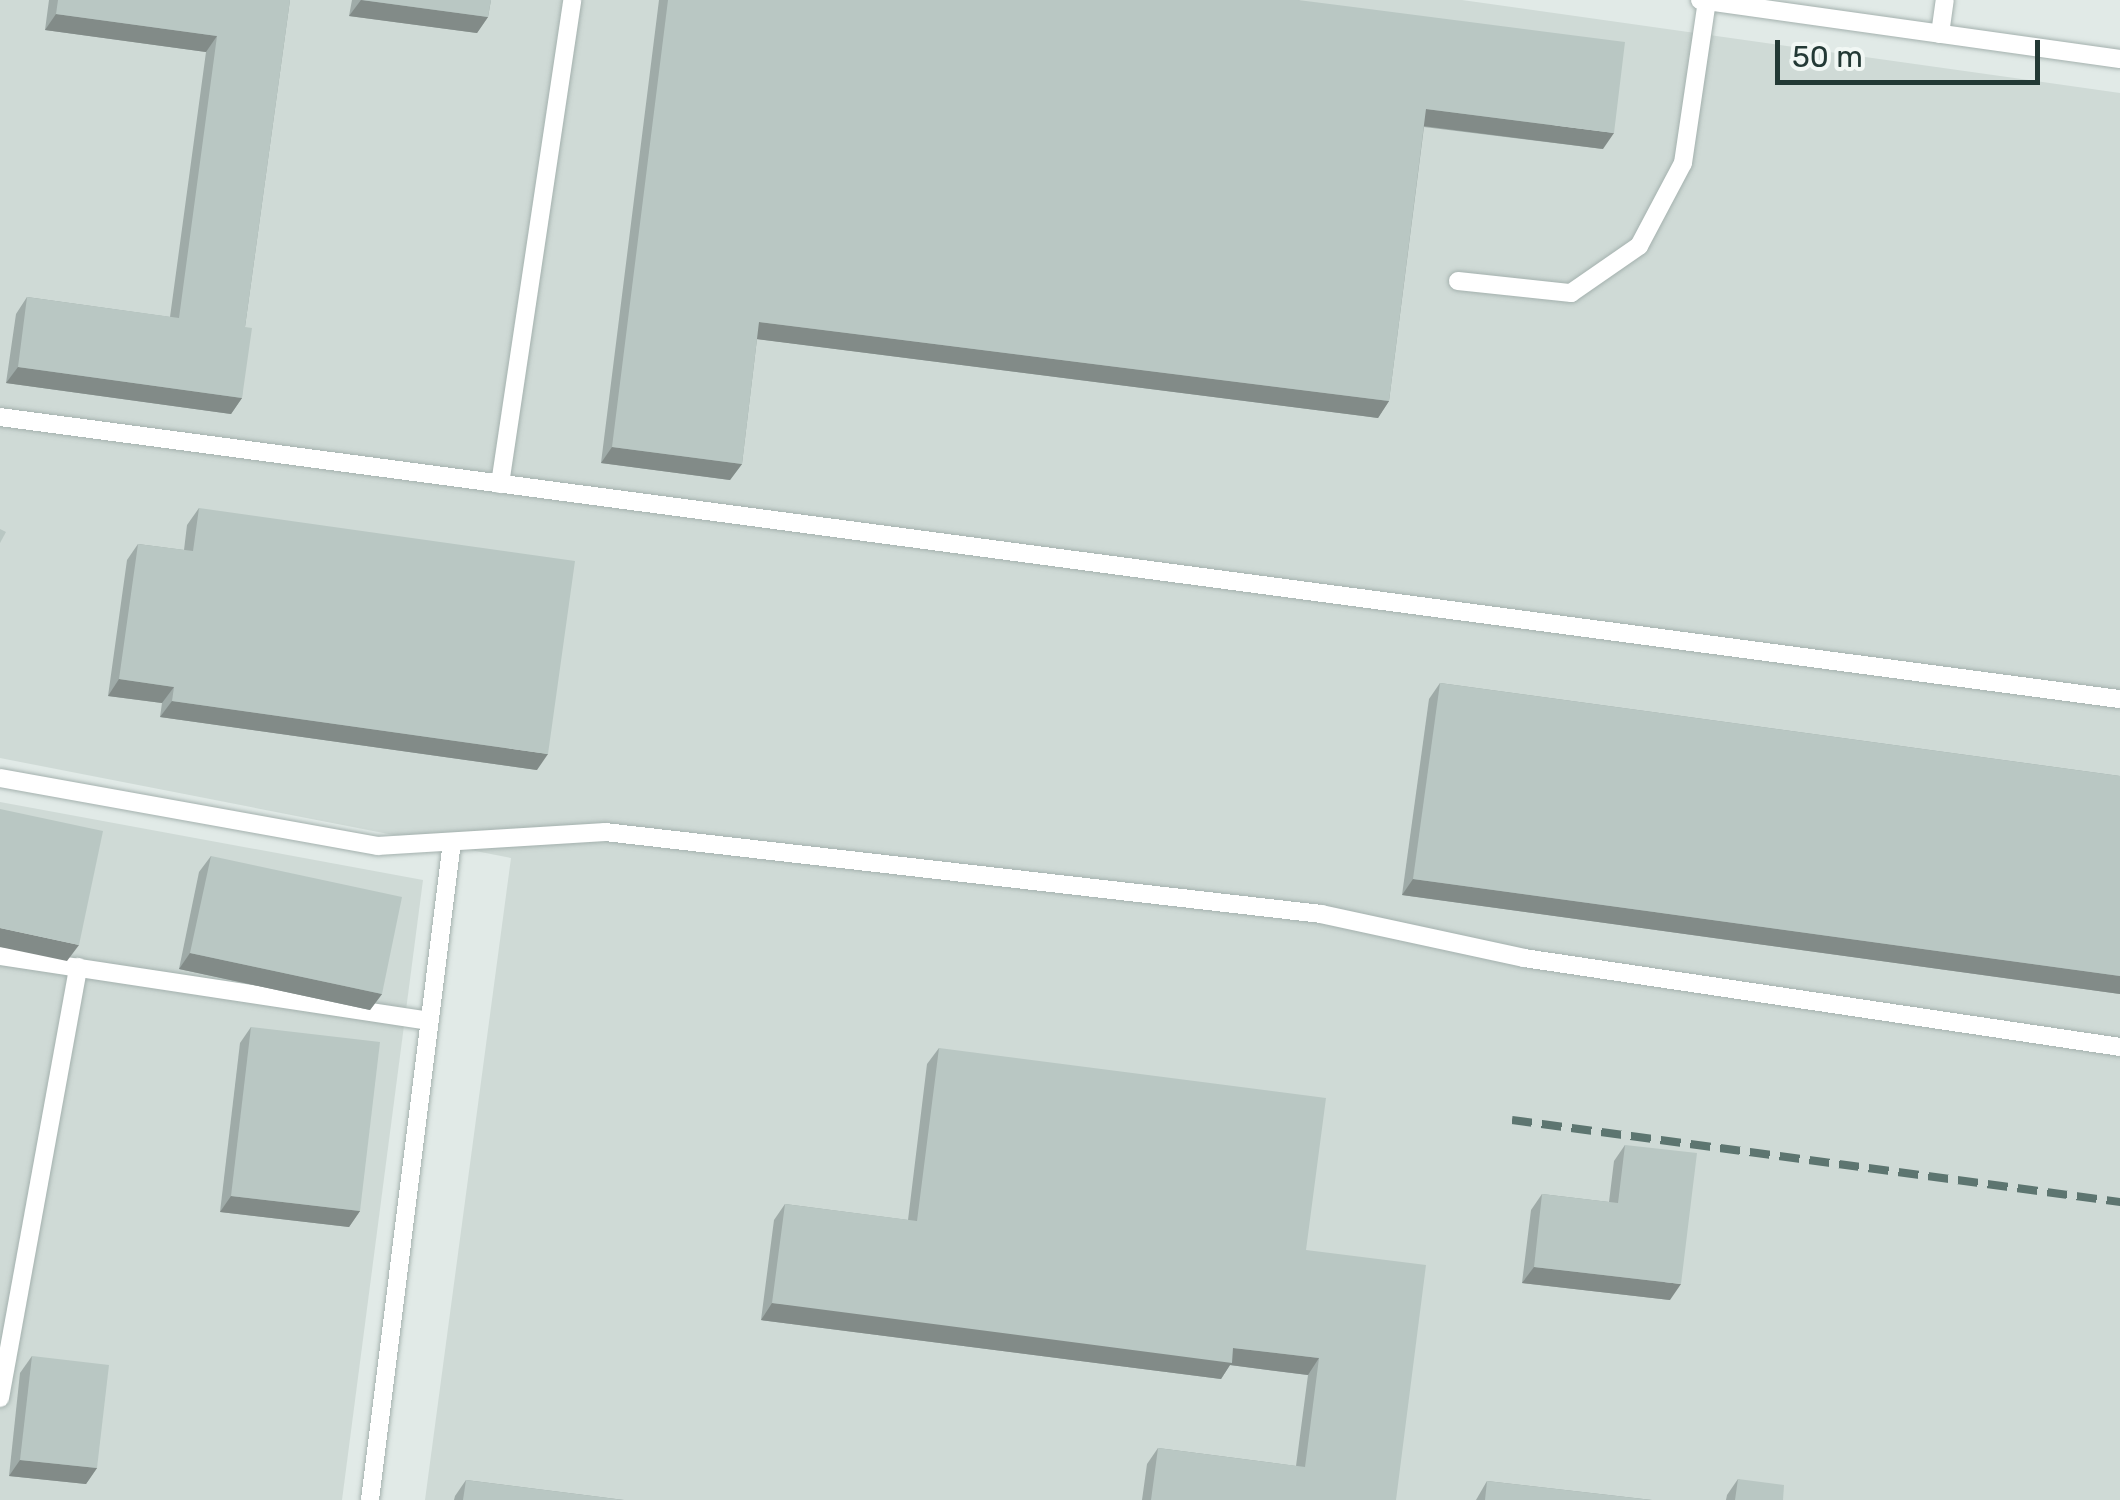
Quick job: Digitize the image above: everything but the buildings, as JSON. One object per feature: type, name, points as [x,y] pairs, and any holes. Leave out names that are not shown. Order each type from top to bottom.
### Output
[{"type":"lane","points":[[500,484],[572,0]]},
{"type":"lane","points":[[1698,0],[2120,58]]},
{"type":"lane","points":[[1940,34],[1945,0]]},
{"type":"lane","points":[[1458,282],[1571,293],[1639,246],[1683,163],[1707,1]]},
{"type":"lane","points":[[0,416],[2120,699]]},
{"type":"lane","points":[[0,778],[378,846],[605,832],[1321,914],[1524,958],[2120,1047]]},
{"type":"lane","points":[[370,1500],[452,842]]},
{"type":"lane","points":[[0,956],[430,1020]]},
{"type":"lane","points":[[0,1398],[78,968]]},
{"type":"shaded area","points":[[0,0],[1462,0],[2120,93],[2120,1500],[425,1500],[511,858],[0,758]]},
{"type":"shaded area","points":[[0,802],[423,880],[342,1500],[0,1500]]},
{"type":"railway","points":[[1512,1120],[2120,1202]]}]
